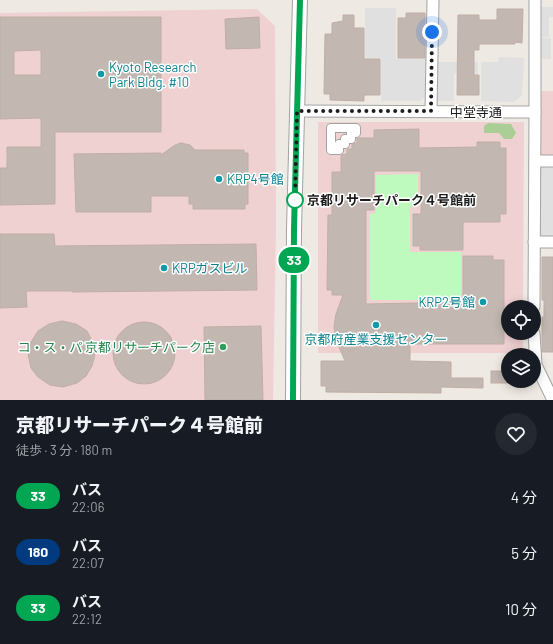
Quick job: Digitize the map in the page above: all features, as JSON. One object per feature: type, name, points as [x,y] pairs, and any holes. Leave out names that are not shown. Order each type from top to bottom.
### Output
[{"type":"street","points":[[293,400],[294,229],[300,0]]},
{"type":"street","points":[[431,111],[432,0]]},
{"type":"street","points":[[534,0],[534,300]]},
{"type":"street","name":"中堂寺通","points":[[297,111],[535,112]]},
{"type":"street","points":[[535,161],[553,161]]},
{"type":"street","points":[[534,242],[553,242]]},
{"type":"street","points":[[534,340],[536,365],[553,400]]},
{"type":"shaded area","points":[[540,7],[553,7],[553,17],[549,17],[549,37],[540,37]]},
{"type":"shaded area","points":[[365,8],[396,8],[396,59],[425,59],[425,96],[420,101],[381,101],[381,58],[365,58]]},
{"type":"shaded area","points":[[257,9],[275,26],[276,226],[273,400],[0,400],[0,13]]},
{"type":"shaded area","points":[[539,38],[551,38],[551,59],[539,59]]},
{"type":"shaded area","points":[[499,57],[524,58],[522,95],[514,102],[481,101],[481,62],[498,62]]},
{"type":"shaded area","points":[[436,62],[478,62],[478,74],[454,74],[454,101],[436,101]]},
{"type":"shaded area","points":[[539,91],[553,91],[553,238],[538,238]]},
{"type":"shaded area","points":[[318,122],[524,122],[523,300],[501,300],[501,340],[523,340],[523,348],[501,348],[501,353],[318,353]]},
{"type":"shaded area","points":[[541,166],[553,166],[553,236],[541,236]]},
{"type":"green space","points":[[488,123],[511,124],[516,133],[512,139],[504,139],[499,133],[484,133],[484,126]]},
{"type":"green space","points":[[418,174],[418,206],[410,207],[410,252],[461,252],[461,300],[370,300],[370,214],[376,213],[376,175]]},
{"type":"building","points":[[497,9],[523,9],[522,43],[479,44],[479,50],[474,50],[474,75],[479,75],[479,95],[457,95],[458,15],[479,15],[479,20],[497,20]]},
{"type":"building","points":[[406,13],[425,13],[425,58],[398,58],[398,18],[406,18]]},
{"type":"building","points":[[343,15],[354,15],[354,28],[364,28],[364,59],[380,59],[380,95],[364,95],[364,101],[330,100],[330,94],[324,94],[325,34],[332,34],[332,23],[343,21]]},
{"type":"building","name":"Kyoto Research Park Bldg. #10","points":[[0,17],[161,17],[161,132],[55,132],[55,204],[0,205],[0,168],[7,168],[7,147],[41,147],[41,118],[0,119]],"holes":[[[41,50],[41,75],[14,75],[14,51]]]},
{"type":"building","points":[[259,17],[260,48],[226,49],[225,19]]},
{"type":"building","points":[[419,129],[419,148],[477,147],[477,142],[500,142],[500,148],[506,148],[506,214],[500,214],[500,222],[463,222],[463,250],[420,250],[420,246],[413,246],[413,214],[421,214],[421,171],[374,171],[374,210],[366,210],[366,304],[463,302],[463,256],[493,256],[493,260],[504,260],[504,300],[501,300],[501,340],[504,340],[504,344],[410,344],[410,361],[451,362],[451,378],[483,378],[483,388],[441,387],[441,393],[326,392],[326,386],[321,386],[321,361],[345,361],[336,340],[334,327],[336,314],[343,295],[332,295],[332,290],[327,290],[328,215],[332,215],[332,172],[341,172],[341,155],[347,154],[347,149],[352,149],[352,144],[357,143],[357,138],[374,138],[374,130]]},
{"type":"building","points":[[181,143],[190,145],[195,150],[244,150],[244,153],[248,153],[248,204],[245,204],[245,209],[193,209],[193,204],[189,204],[189,196],[151,196],[151,212],[76,212],[74,154],[161,153],[161,155],[175,145]]},
{"type":"building","name":"KRPガスビル","points":[[0,234],[54,234],[55,246],[256,244],[257,290],[26,291],[27,307],[0,308]]},
{"type":"building","points":[[542,257],[553,257],[553,352],[542,352],[542,317],[544,317],[544,300],[542,300]]},
{"type":"building","points":[[62,321],[76,324],[87,331],[93,343],[95,355],[92,366],[86,376],[77,383],[63,387],[50,385],[38,377],[31,368],[28,354],[31,342],[38,331],[49,324]]},
{"type":"building","points":[[138,322],[150,322],[166,331],[173,341],[175,353],[173,365],[166,375],[150,384],[138,384],[127,379],[118,370],[113,359],[113,347],[118,336],[127,327]]},
{"type":"building","points":[[261,326],[263,400],[205,400],[204,327]]},
{"type":"building","points":[[491,371],[501,371],[501,383],[491,383]]},
{"type":"bus line","name":"33","points":[[293,400],[294,229],[300,0]]},
{"type":"place","name":"Kyoto Research Park Bldg. #10","points":[[101,74]]},
{"type":"place","name":"KRP4号館","points":[[219,179]]},
{"type":"place","name":"京都リサーチパーク４号館前","points":[[295,200]]},
{"type":"place","name":"KRPガスビル","points":[[164,268]]},
{"type":"place","name":"KRP2号館","points":[[483,302]]},
{"type":"place","name":"京都府産業支援センター","points":[[376,325]]},
{"type":"place","name":"コ・ス・パ 京都リサーチパーク店","points":[[223,347]]},
{"type":"route","points":[[295,200],[297,111],[431,111],[432,32]]}]
